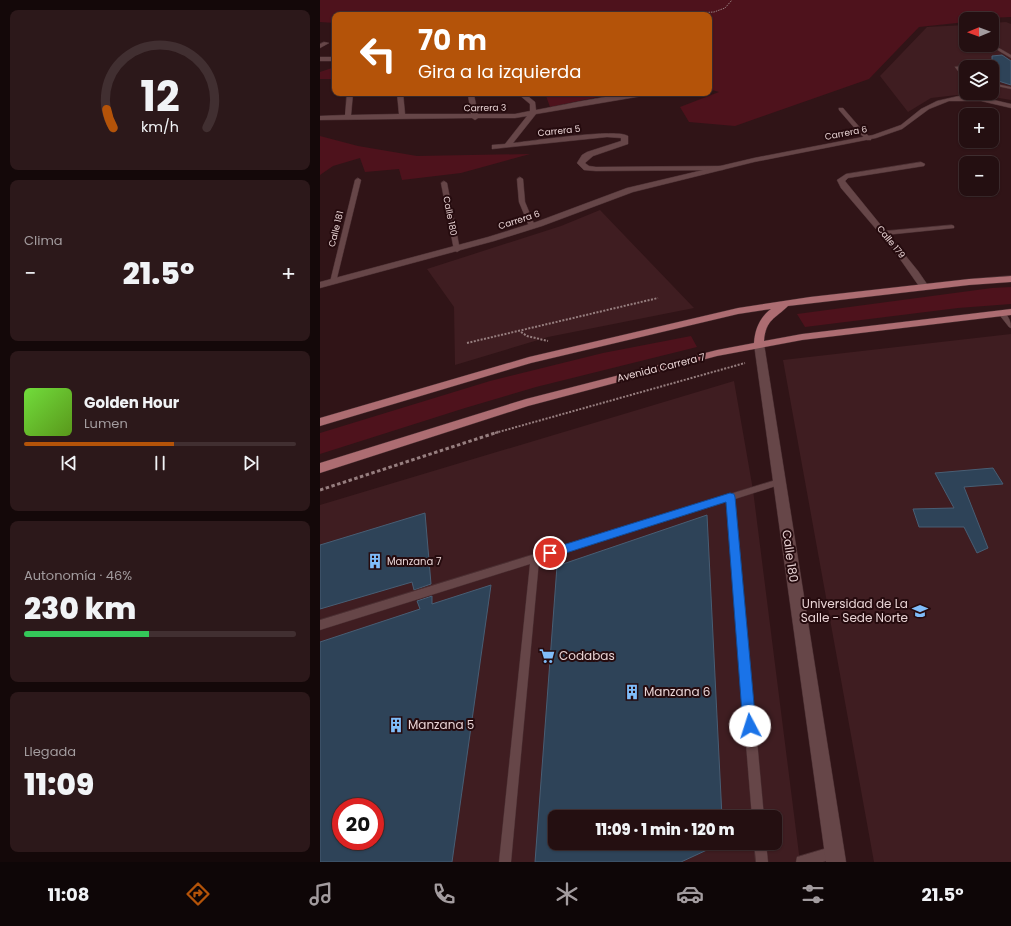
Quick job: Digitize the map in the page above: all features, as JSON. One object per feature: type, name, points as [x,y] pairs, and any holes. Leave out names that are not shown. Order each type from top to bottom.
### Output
[{"type":"main road","points":[[320,422],[529,360],[738,311],[787,303],[924,287],[1011,279]]},
{"type":"main road","points":[[760,352],[761,328],[765,320],[770,314],[787,303]]},
{"type":"main road","name":"Avenida Carrera 7","points":[[320,468],[526,403],[704,356],[760,352],[802,337],[1006,312]]},
{"type":"street","points":[[320,46],[326,43]]},
{"type":"street","points":[[320,59],[332,59]]},
{"type":"street","points":[[348,117],[350,96]]},
{"type":"street","points":[[400,96],[402,116]]},
{"type":"street","points":[[471,96],[475,118]]},
{"type":"street","points":[[507,146],[533,113],[532,103],[524,96]]},
{"type":"street","name":"Carrera 3","points":[[320,118],[402,116],[475,118],[515,116],[628,96]]},
{"type":"street","name":"Carrera 6","points":[[320,285],[457,250],[532,226],[630,190],[722,168],[892,132],[931,105],[940,101],[965,98],[991,101],[1011,106]]},
{"type":"street","name":"Carrera 5","points":[[495,147],[607,135],[625,136],[625,142],[585,157],[581,163],[587,168]]},
{"type":"street","name":"Calle 179","points":[[920,164],[846,176],[841,180],[855,199],[885,232],[912,268],[924,287]]},
{"type":"street","name":"Carrera 6","points":[[587,168],[633,170],[722,168]]},
{"type":"street","name":"Calle 180","points":[[760,352],[835,857]]},
{"type":"lane","points":[[999,50],[1011,57]]},
{"type":"lane","points":[[999,85],[1011,88]]},
{"type":"lane","points":[[841,110],[860,131],[869,138]]},
{"type":"lane","name":"Calle 181","points":[[333,282],[358,180]]},
{"type":"lane","points":[[520,180],[522,202],[532,226]]},
{"type":"lane","name":"Calle 180","points":[[444,183],[457,250]]},
{"type":"lane","points":[[885,232],[952,227]]},
{"type":"lane","points":[[1006,312],[1011,326]]},
{"type":"lane","points":[[320,625],[779,482]]},
{"type":"lane","points":[[730,497],[757,810]]},
{"type":"lane","points":[[505,862],[535,558]]},
{"type":"lane","points":[[761,850],[762,862]]},
{"type":"lane","points":[[802,862],[835,857]]},
{"type":"path","points":[[712,12],[725,8],[732,0]]},
{"type":"path","points":[[467,344],[658,298]]},
{"type":"path","points":[[520,331],[527,336],[548,341]]},
{"type":"path","points":[[320,490],[504,431],[645,390],[760,352]]},
{"type":"shaded area","points":[[320,0],[1011,0],[1011,17],[999,18],[999,12],[959,12],[959,23],[919,27],[869,79],[735,126],[689,122],[680,107],[712,96],[719,92],[712,90],[712,12],[332,12],[332,23],[320,22]]},
{"type":"shaded area","points":[[999,22],[1006,22],[1011,24],[1011,100],[999,98],[999,60],[959,60],[959,95],[931,98],[908,112],[880,76],[927,27],[959,25],[959,52],[999,52]]},
{"type":"shaded area","points":[[332,68],[332,79],[320,79],[320,72]]},
{"type":"shaded area","points":[[546,96],[603,96],[550,107]]},
{"type":"shaded area","points":[[320,136],[358,146],[417,156],[530,154],[461,173],[402,180],[399,169],[365,172],[360,158],[333,166],[320,175]]},
{"type":"shaded area","points":[[600,210],[694,308],[548,337],[455,365],[454,307],[427,269],[561,226]]},
{"type":"shaded area","points":[[1011,287],[1011,304],[958,308],[805,327],[797,314],[992,288]]},
{"type":"shaded area","name":"Universidad de La Salle - Sede Norte","points":[[1011,334],[1011,862],[874,862],[783,360]]},
{"type":"shaded area","points":[[691,336],[697,347],[536,387],[320,454],[320,433],[490,381],[603,353]]},
{"type":"shaded area","name":"Codabas","points":[[734,381],[753,490],[800,862],[320,862],[320,505]]},
{"type":"building","points":[[1002,55],[1011,61],[1011,85],[999,81],[999,60],[992,60],[992,56]]},
{"type":"building","points":[[993,468],[1003,484],[964,487],[988,548],[977,553],[964,527],[919,527],[913,509],[954,508],[935,473]]},
{"type":"building","name":"Manzana 7","points":[[425,513],[431,584],[414,590],[412,582],[320,609],[320,545]]},
{"type":"building","name":"Manzana 6","points":[[707,515],[722,810],[548,810],[548,850],[707,850],[681,862],[535,862],[557,566]]},
{"type":"building","name":"Manzana 5","points":[[491,585],[452,862],[320,862],[320,642],[420,609],[417,601],[432,596],[432,604]]},
{"type":"place","name":"Manzana 7","points":[[375,561]]},
{"type":"place","name":"Universidad de La Salle - Sede Norte","points":[[920,611]]},
{"type":"place","name":"Codabas","points":[[547,656]]},
{"type":"place","name":"Manzana 6","points":[[632,692]]},
{"type":"place","name":"Manzana 5","points":[[396,725]]},
{"type":"route","points":[[550,553],[730,497],[750,726]]}]
